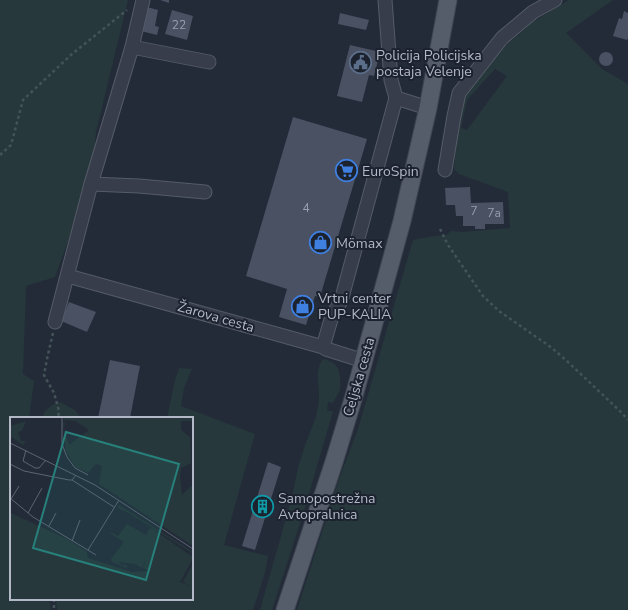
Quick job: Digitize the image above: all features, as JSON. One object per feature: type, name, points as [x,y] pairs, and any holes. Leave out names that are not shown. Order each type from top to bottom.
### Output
[{"type":"main road","name":"Celjska cesta","points":[[286,610],[334,462],[364,361],[402,221],[428,108],[448,0]]},
{"type":"street","points":[[55,322],[91,184],[132,46],[143,0]]},
{"type":"street","points":[[324,347],[332,316],[340,301],[396,98],[391,80],[385,0]]},
{"type":"street","points":[[445,170],[459,93],[502,38],[534,12],[555,0]]},
{"type":"street","points":[[132,46],[209,62]]},
{"type":"street","points":[[396,98],[428,108]]},
{"type":"street","points":[[91,184],[139,186],[205,192]]},
{"type":"street","name":"Žarova cesta","points":[[68,276],[324,347],[326,349],[364,361]]},
{"type":"path","points":[[0,155],[11,145],[22,100],[72,54],[128,10]]},
{"type":"path","points":[[440,229],[448,245],[483,296],[499,312],[552,348],[628,420]]},
{"type":"path","points":[[55,322],[44,376],[54,393],[59,411],[58,417]]},
{"type":"shaded area","points":[[0,0],[128,0],[96,132],[94,155],[74,225],[55,277],[26,286],[23,374],[34,381],[29,417],[10,417],[10,600],[49,600],[51,610],[0,610]]},
{"type":"shaded area","points":[[569,0],[613,0],[566,33],[602,69],[628,84],[628,610],[297,610],[339,479],[358,429],[413,240],[446,235],[451,231],[462,232],[510,228],[508,192],[459,174],[454,169],[457,139],[463,95],[508,43],[531,23]],"holes":[[[495,69],[507,76],[467,130],[461,128],[467,100]]]},
{"type":"shaded area","points":[[323,359],[331,361],[338,368],[340,375],[340,389],[333,403],[328,402],[327,411],[333,411],[304,511],[272,610],[260,610],[292,497],[298,468],[316,417],[319,401],[318,371]]},
{"type":"shaded area","points":[[179,368],[192,369],[184,388],[181,406],[255,434],[224,545],[268,556],[265,573],[253,610],[57,610],[56,600],[193,600],[193,417],[167,417]]},
{"type":"shaded area","points":[[60,402],[75,410],[80,417],[43,417],[44,412],[54,404]]},
{"type":"building","points":[[160,0],[169,0],[169,3]]},
{"type":"building","points":[[147,7],[158,10],[155,26],[159,27],[157,35],[141,31]]},
{"type":"building","points":[[172,10],[193,16],[187,40],[165,34]]},
{"type":"building","points":[[624,11],[628,13],[627,40],[613,36],[619,18],[622,19]]},
{"type":"building","points":[[340,13],[369,20],[366,30],[338,24]]},
{"type":"building","name":"Policija Policijska postaja Velenje","points":[[350,45],[380,52],[374,76],[369,75],[362,102],[337,96]]},
{"type":"building","points":[[606,52],[611,54],[613,59],[611,64],[606,66],[601,64],[599,59],[601,54]]},
{"type":"building","points":[[293,117],[367,139],[320,297],[315,296],[306,325],[279,317],[287,289],[246,276]]},
{"type":"building","points":[[470,187],[471,203],[503,202],[504,224],[485,224],[485,229],[475,229],[475,226],[463,226],[463,216],[456,216],[455,205],[446,205],[445,188]]},
{"type":"building","points":[[69,302],[96,312],[87,332],[61,321]]},
{"type":"building","points":[[110,360],[140,366],[130,417],[98,417]]},
{"type":"building","name":"Samopostrežna Avtopralnica","points":[[268,462],[281,467],[255,550],[242,546]]},
{"type":"place","name":"Policija Policijska postaja Velenje","points":[[361,63]]},
{"type":"place","name":"EuroSpin","points":[[346,171]]},
{"type":"place","name":"Mömax","points":[[321,243]]},
{"type":"place","name":"Vrtni center PUP-KALIA","points":[[303,306]]},
{"type":"place","name":"Samopostrežna Avtopralnica","points":[[262,506]]}]
